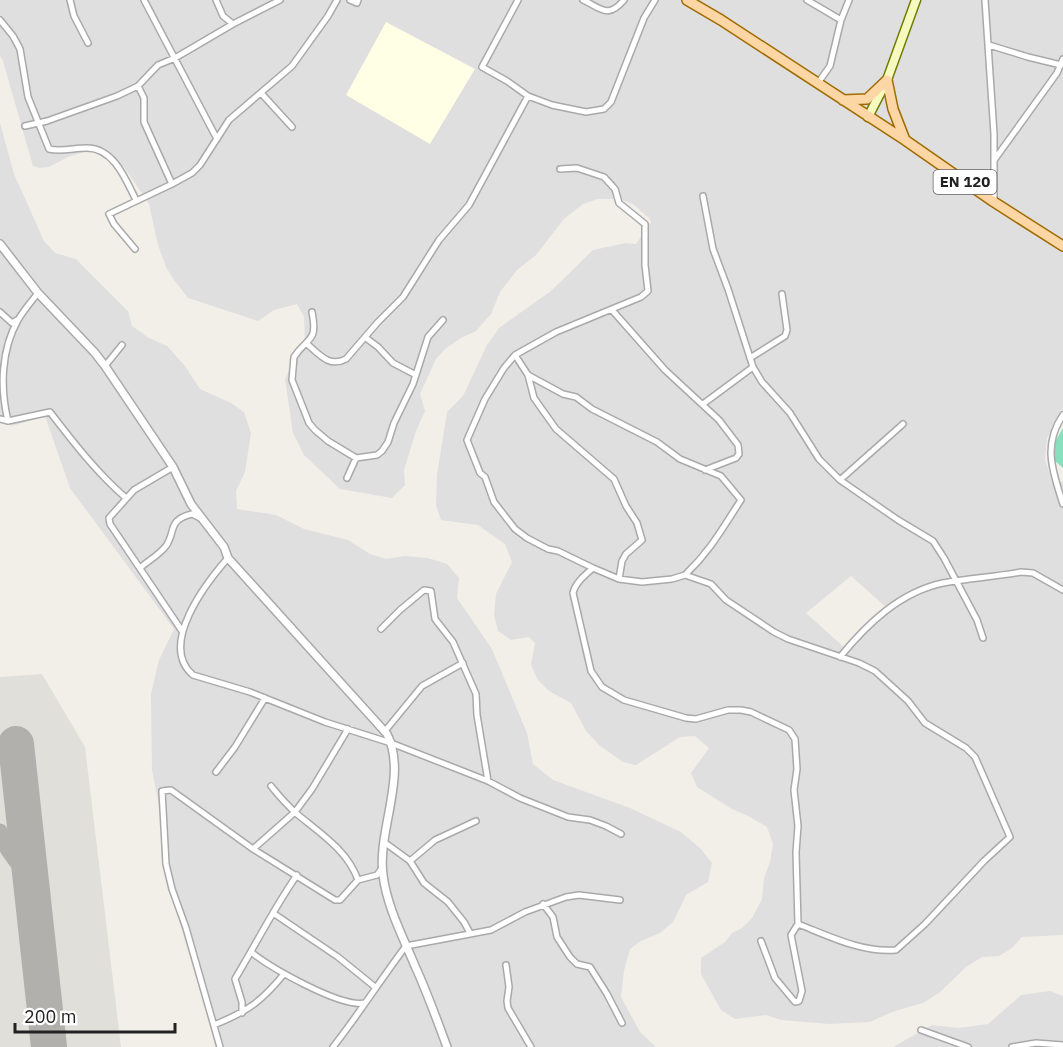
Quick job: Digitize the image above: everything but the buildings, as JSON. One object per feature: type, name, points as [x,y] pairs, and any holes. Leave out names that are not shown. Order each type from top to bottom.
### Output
[{"type":"main road","name":"EN 120","points":[[687,0],[818,83],[1063,246]]},
{"type":"main road","points":[[868,117],[887,80],[916,0]]},
{"type":"main road","points":[[843,100],[867,99],[887,80]]},
{"type":"main road","points":[[887,80],[893,109],[905,140]]},
{"type":"street","points":[[70,0],[74,16],[88,43]]},
{"type":"street","points":[[144,0],[217,139]]},
{"type":"street","points":[[216,0],[223,16],[233,24]]},
{"type":"street","points":[[25,126],[117,96],[138,86],[158,65],[175,58],[280,0]]},
{"type":"street","points":[[135,249],[114,224],[109,214],[187,176],[200,165],[229,120],[292,66],[337,0]]},
{"type":"street","points":[[350,0],[357,3],[358,0]]},
{"type":"street","points":[[518,0],[482,68],[507,81],[528,96],[552,105],[586,112],[604,109],[611,102],[644,18],[655,0]]},
{"type":"street","points":[[583,0],[611,12],[616,10],[624,0]]},
{"type":"street","points":[[807,0],[841,20]]},
{"type":"street","points":[[818,83],[830,66],[841,20],[849,0]]},
{"type":"street","points":[[986,0],[994,202]]},
{"type":"street","points":[[0,20],[20,49],[28,97],[49,149],[98,149],[121,169],[136,200]]},
{"type":"street","points":[[989,45],[1062,62],[1057,73],[994,160]]},
{"type":"street","points":[[138,86],[144,98],[144,122],[172,184]]},
{"type":"street","points":[[261,93],[292,127]]},
{"type":"street","points":[[308,344],[326,361],[340,362],[346,359],[403,297],[432,250],[469,205],[528,96]]},
{"type":"street","points":[[528,375],[563,394],[576,397],[592,409],[638,431],[680,459],[721,476],[741,499],[720,535],[685,574],[672,579],[642,582],[619,579],[527,538],[515,529],[495,502],[485,477],[480,473],[467,444],[468,436],[485,399],[515,355],[556,332],[644,296],[648,291],[645,265],[645,224],[619,203],[615,189],[604,177],[579,168],[560,169]]},
{"type":"street","points":[[703,196],[713,249],[729,289],[753,367],[762,382],[790,413],[819,459],[840,480],[897,520],[933,541],[977,620],[983,638]]},
{"type":"street","points":[[0,244],[38,293],[105,366],[172,467],[191,504],[224,547],[228,558],[385,731],[391,743],[393,782],[382,868],[389,902],[447,1047]]},
{"type":"street","points":[[8,421],[2,396],[1,358],[18,320],[38,293]]},
{"type":"street","points":[[750,358],[785,336],[787,330],[782,294]]},
{"type":"street","points":[[612,309],[665,370],[719,420],[740,450],[731,461],[705,470]]},
{"type":"street","points":[[0,312],[12,323],[18,320]]},
{"type":"street","points":[[312,312],[314,333],[308,344],[294,357],[291,374],[308,419],[315,430],[356,458],[377,455],[382,451],[416,375],[428,337],[443,320]]},
{"type":"street","points":[[366,338],[393,363],[416,375]]},
{"type":"street","points":[[105,366],[122,345]]},
{"type":"street","points":[[515,355],[528,375],[534,398],[556,429],[614,479],[626,506],[637,523],[642,540],[626,554],[622,561],[619,579]]},
{"type":"street","points":[[703,404],[753,367]]},
{"type":"street","points":[[0,419],[8,421],[50,412],[64,432],[105,479],[126,498]]},
{"type":"street","points":[[1063,415],[1052,437],[1050,458],[1063,504]]},
{"type":"street","points":[[840,480],[903,424]]},
{"type":"street","points":[[347,478],[356,458]]},
{"type":"street","points":[[172,467],[134,490],[109,518],[110,524],[182,631]]},
{"type":"street","points":[[140,568],[166,547],[173,526],[186,515],[198,516],[206,523]]},
{"type":"street","points":[[228,558],[206,586],[182,631],[180,651],[193,675],[391,743],[488,781],[520,798],[568,817],[581,818],[606,826],[621,834]]},
{"type":"street","points":[[593,568],[580,580],[573,593],[591,671],[602,687],[624,700],[686,718],[704,717],[728,710],[751,712],[789,730],[793,735],[797,769],[794,790],[798,826],[796,864],[798,924],[791,935],[802,991],[799,1001],[795,1002],[776,978],[761,941]]},
{"type":"street","points":[[840,657],[887,608],[920,590],[1021,572],[1033,573],[1063,590]]},
{"type":"street","points":[[685,574],[711,584],[726,600],[774,632],[875,671],[908,701],[925,723],[966,748],[975,757],[1010,837],[984,861],[925,924],[896,950],[856,946],[798,924]]},
{"type":"street","points":[[381,629],[424,590],[430,591],[435,619],[453,642],[476,694],[477,715],[488,781]]},
{"type":"street","points":[[385,731],[422,686],[463,663]]},
{"type":"street","points":[[216,772],[235,747],[265,698]]},
{"type":"street","points":[[253,849],[295,812],[312,789],[348,729]]},
{"type":"street","points":[[271,786],[295,812],[339,848],[354,869],[358,880]]},
{"type":"street","points":[[220,1047],[168,873],[162,791],[171,790],[253,849],[337,901],[358,880],[377,875],[382,868]]},
{"type":"street","points":[[410,861],[435,840],[476,821]]},
{"type":"street","points":[[384,842],[410,861],[424,883],[448,902],[470,933]]},
{"type":"street","points":[[242,1013],[242,1002],[235,979],[297,875]]},
{"type":"street","points":[[333,1047],[406,946],[491,930],[543,904],[579,895],[620,900]]},
{"type":"street","points":[[543,904],[553,917],[557,937],[570,957],[577,964],[590,967],[608,994],[622,1023]]},
{"type":"street","points":[[273,913],[338,957],[375,987]]},
{"type":"street","points":[[251,952],[284,974],[319,992],[354,1004],[365,1003]]},
{"type":"street","points":[[506,965],[509,987],[508,1008],[531,1047]]},
{"type":"street","points":[[214,1025],[242,1013],[259,1002],[284,974]]},
{"type":"street","points":[[921,1030],[968,1047]]},
{"type":"street","points":[[1012,1047],[1063,1045]]},
{"type":"shaded area","points":[[0,0],[1063,0],[1063,408],[1047,438],[1045,459],[1053,485],[1063,481],[1063,935],[1022,937],[1012,948],[999,956],[982,957],[966,967],[939,993],[923,1003],[892,1012],[870,1022],[829,1024],[781,1020],[766,1015],[735,1019],[721,1010],[701,974],[701,958],[725,942],[732,933],[742,928],[752,918],[762,899],[764,878],[773,844],[767,827],[697,787],[691,773],[709,748],[695,736],[680,737],[636,765],[623,762],[599,745],[586,731],[571,703],[549,691],[538,680],[531,665],[535,643],[529,637],[511,640],[498,631],[494,615],[496,594],[512,562],[505,544],[478,525],[441,520],[436,505],[437,475],[447,412],[463,396],[487,345],[499,328],[551,291],[593,250],[626,243],[636,244],[651,222],[633,204],[619,199],[598,199],[583,204],[564,219],[536,255],[517,270],[500,292],[491,314],[476,331],[445,349],[436,359],[420,394],[425,411],[404,470],[405,485],[392,498],[340,489],[304,455],[293,433],[285,379],[305,341],[304,317],[297,304],[274,310],[258,321],[188,298],[166,267],[158,245],[149,204],[124,167],[106,153],[90,150],[68,157],[49,167],[33,166],[0,56]],"holes":[[[851,576],[887,608],[846,649],[806,613]]]},
{"type":"shaded area","points":[[386,22],[475,69],[430,144],[346,95]]},
{"type":"shaded area","points":[[0,123],[14,174],[44,241],[55,253],[76,259],[128,311],[132,326],[149,338],[167,346],[185,366],[200,389],[231,403],[244,412],[251,433],[245,472],[236,491],[237,509],[276,515],[304,529],[348,540],[370,554],[386,559],[405,556],[428,558],[447,564],[459,578],[457,598],[492,649],[527,733],[533,764],[553,780],[630,808],[681,832],[701,849],[712,863],[708,882],[686,895],[673,922],[660,933],[641,941],[630,949],[624,971],[621,997],[640,1032],[656,1047],[215,1047],[164,871],[160,811],[152,770],[151,694],[159,660],[174,629],[70,488],[45,416],[12,426],[0,417]]},
{"type":"shaded area","points":[[42,674],[85,747],[121,1047],[0,1047],[0,677]]},
{"type":"shaded area","points":[[1050,991],[1063,996],[1063,1047],[893,1047],[932,1025],[959,1028],[988,1024],[1021,995]]},
{"type":"green space","points":[[1063,428],[1063,468],[1055,461],[1055,442]]},
{"type":"taxiway","points":[[0,751],[17,752]]},
{"type":"taxiway","points":[[0,831],[2,839],[32,890]]},
{"type":"runway","points":[[16,744],[49,1047]]}]
